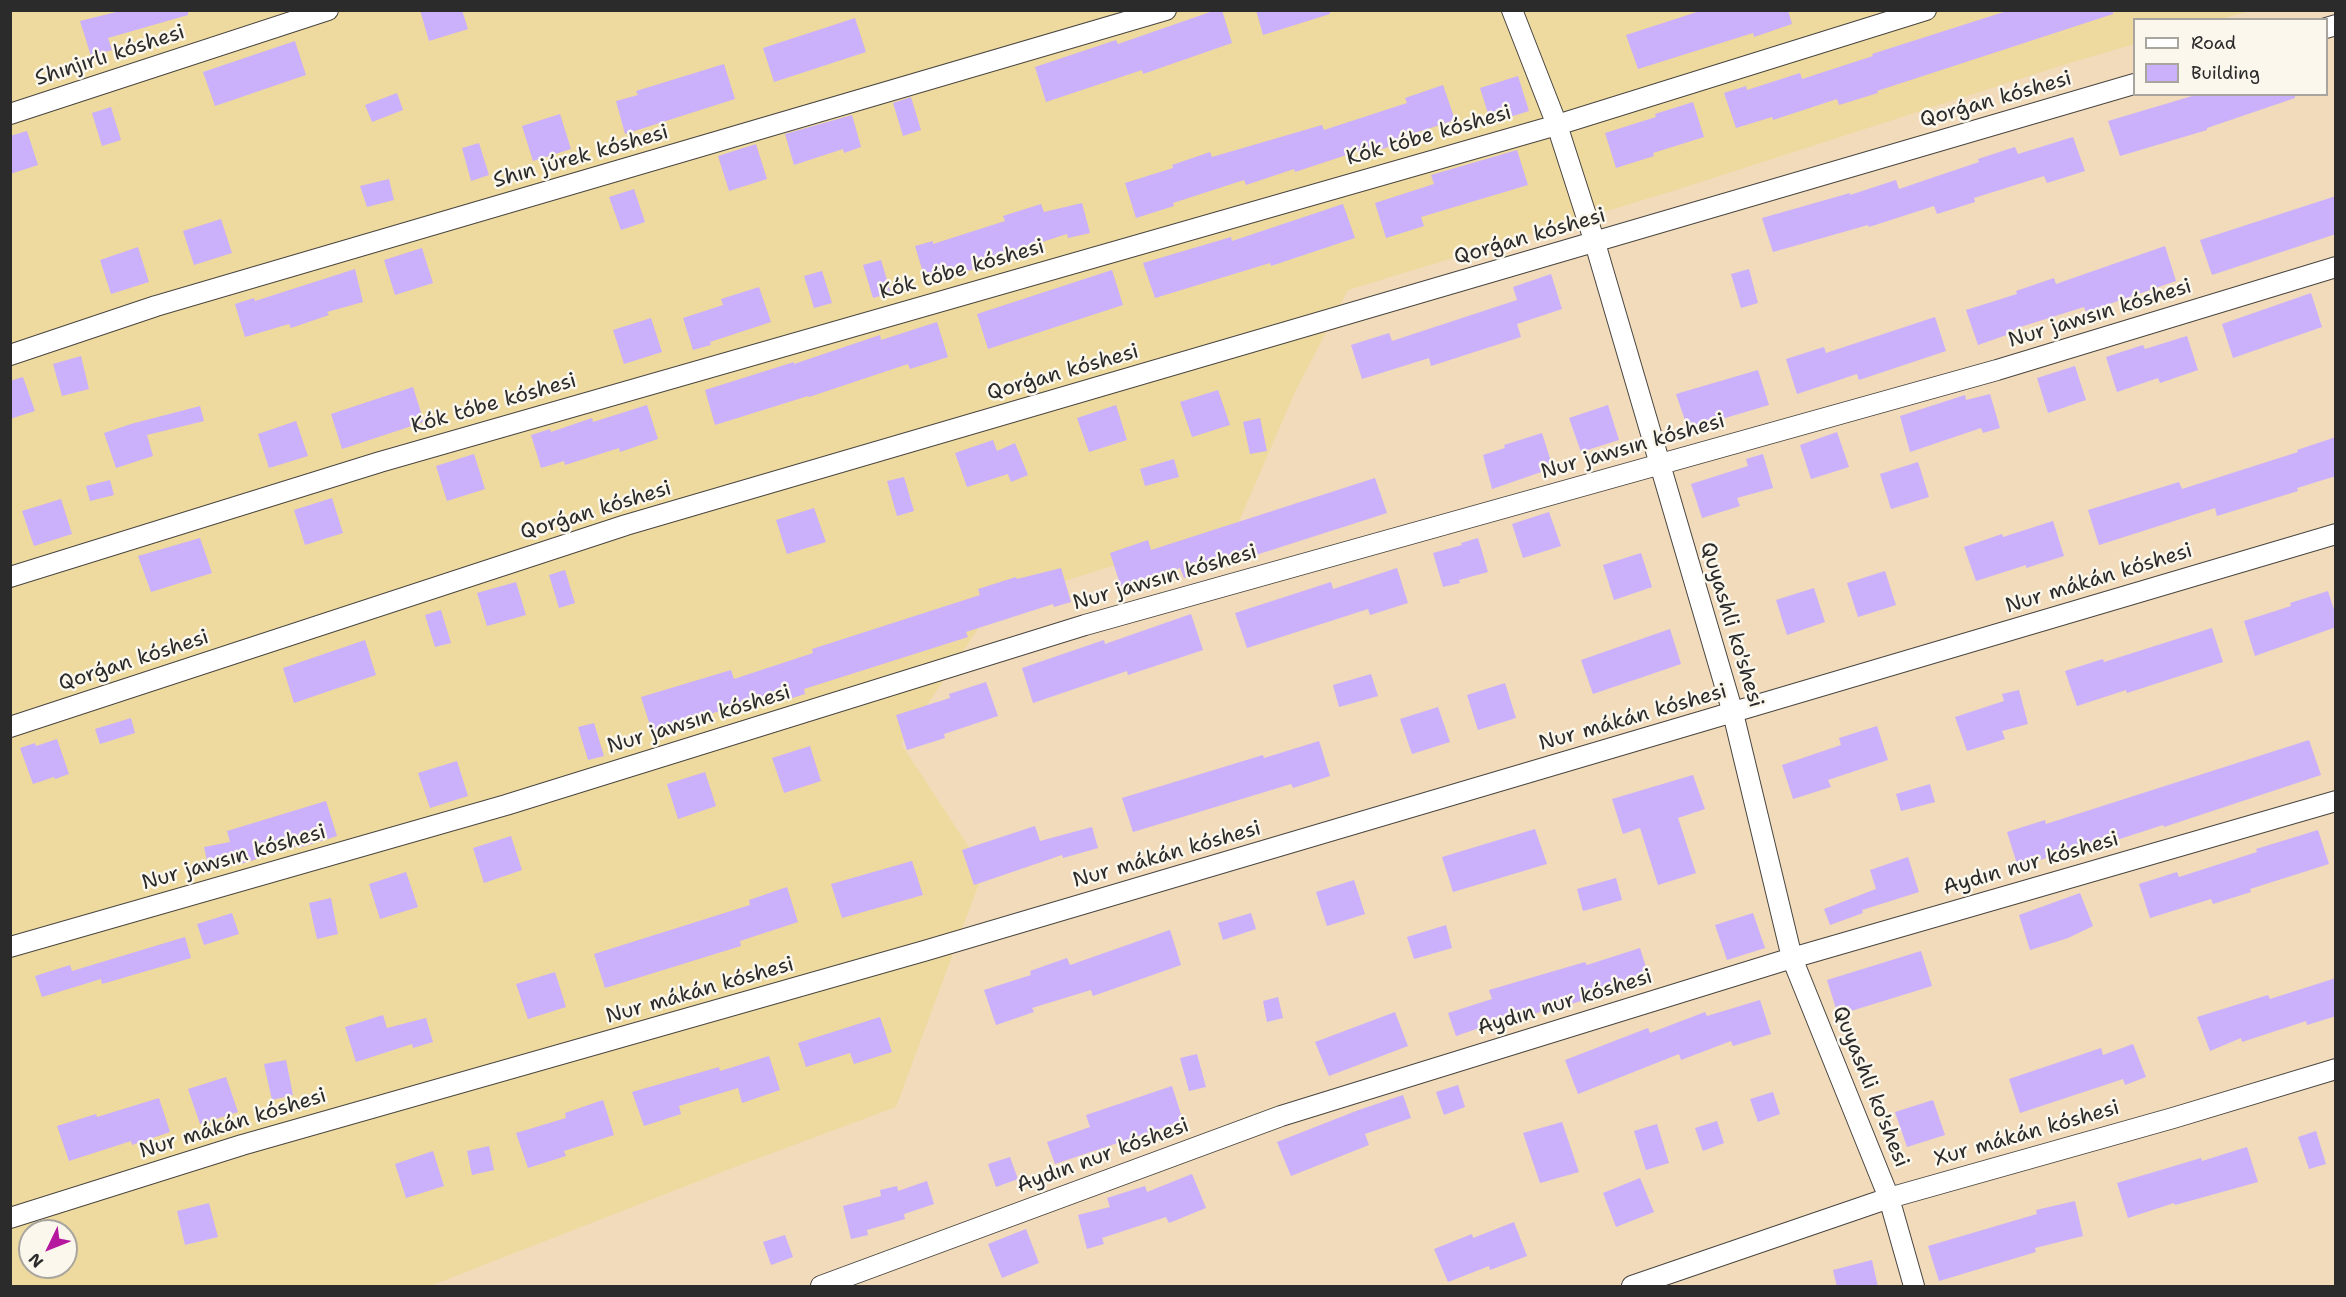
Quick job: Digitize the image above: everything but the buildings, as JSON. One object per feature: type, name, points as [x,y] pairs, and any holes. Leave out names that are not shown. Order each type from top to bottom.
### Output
[{"type":"street","name":"Shınjırlı kóshesi","points":[[10,114],[328,10]]},
{"type":"street","name":"Shın júrek kóshesi","points":[[10,355],[156,306],[1166,10]]},
{"type":"street","name":"Quyashli ko'shesi","points":[[1512,10],[1557,125],[1595,243],[1733,713],[1792,958],[1889,1198],[1914,1287]]},
{"type":"street","name":"Kók tóbe kóshesi","points":[[10,577],[380,462],[1557,125],[1926,10]]},
{"type":"street","name":"Qorǵan kóshesi","points":[[10,727],[626,525],[2133,84]]},
{"type":"street","name":"Nur jawsın kóshesi","points":[[10,946],[506,805],[1085,625],[1997,370],[2336,267]]},
{"type":"street","name":"Nur mákán kóshesi","points":[[10,1218],[242,1145],[901,958],[2336,534]]},
{"type":"street","name":"Aydın nur kóshesi","points":[[821,1287],[1281,1116],[1792,958],[2336,801]]},
{"type":"street","name":"Xur mákán kóshesi","points":[[1632,1287],[1889,1198],[2173,1118],[2336,1069]]},
{"type":"sand","points":[[10,11],[2251,11],[2224,18],[2133,18],[2133,44],[1679,189],[1348,290],[1295,392],[1236,528],[996,602],[901,744],[984,870],[896,1107],[732,1168],[430,1286],[11,1286]]}]
